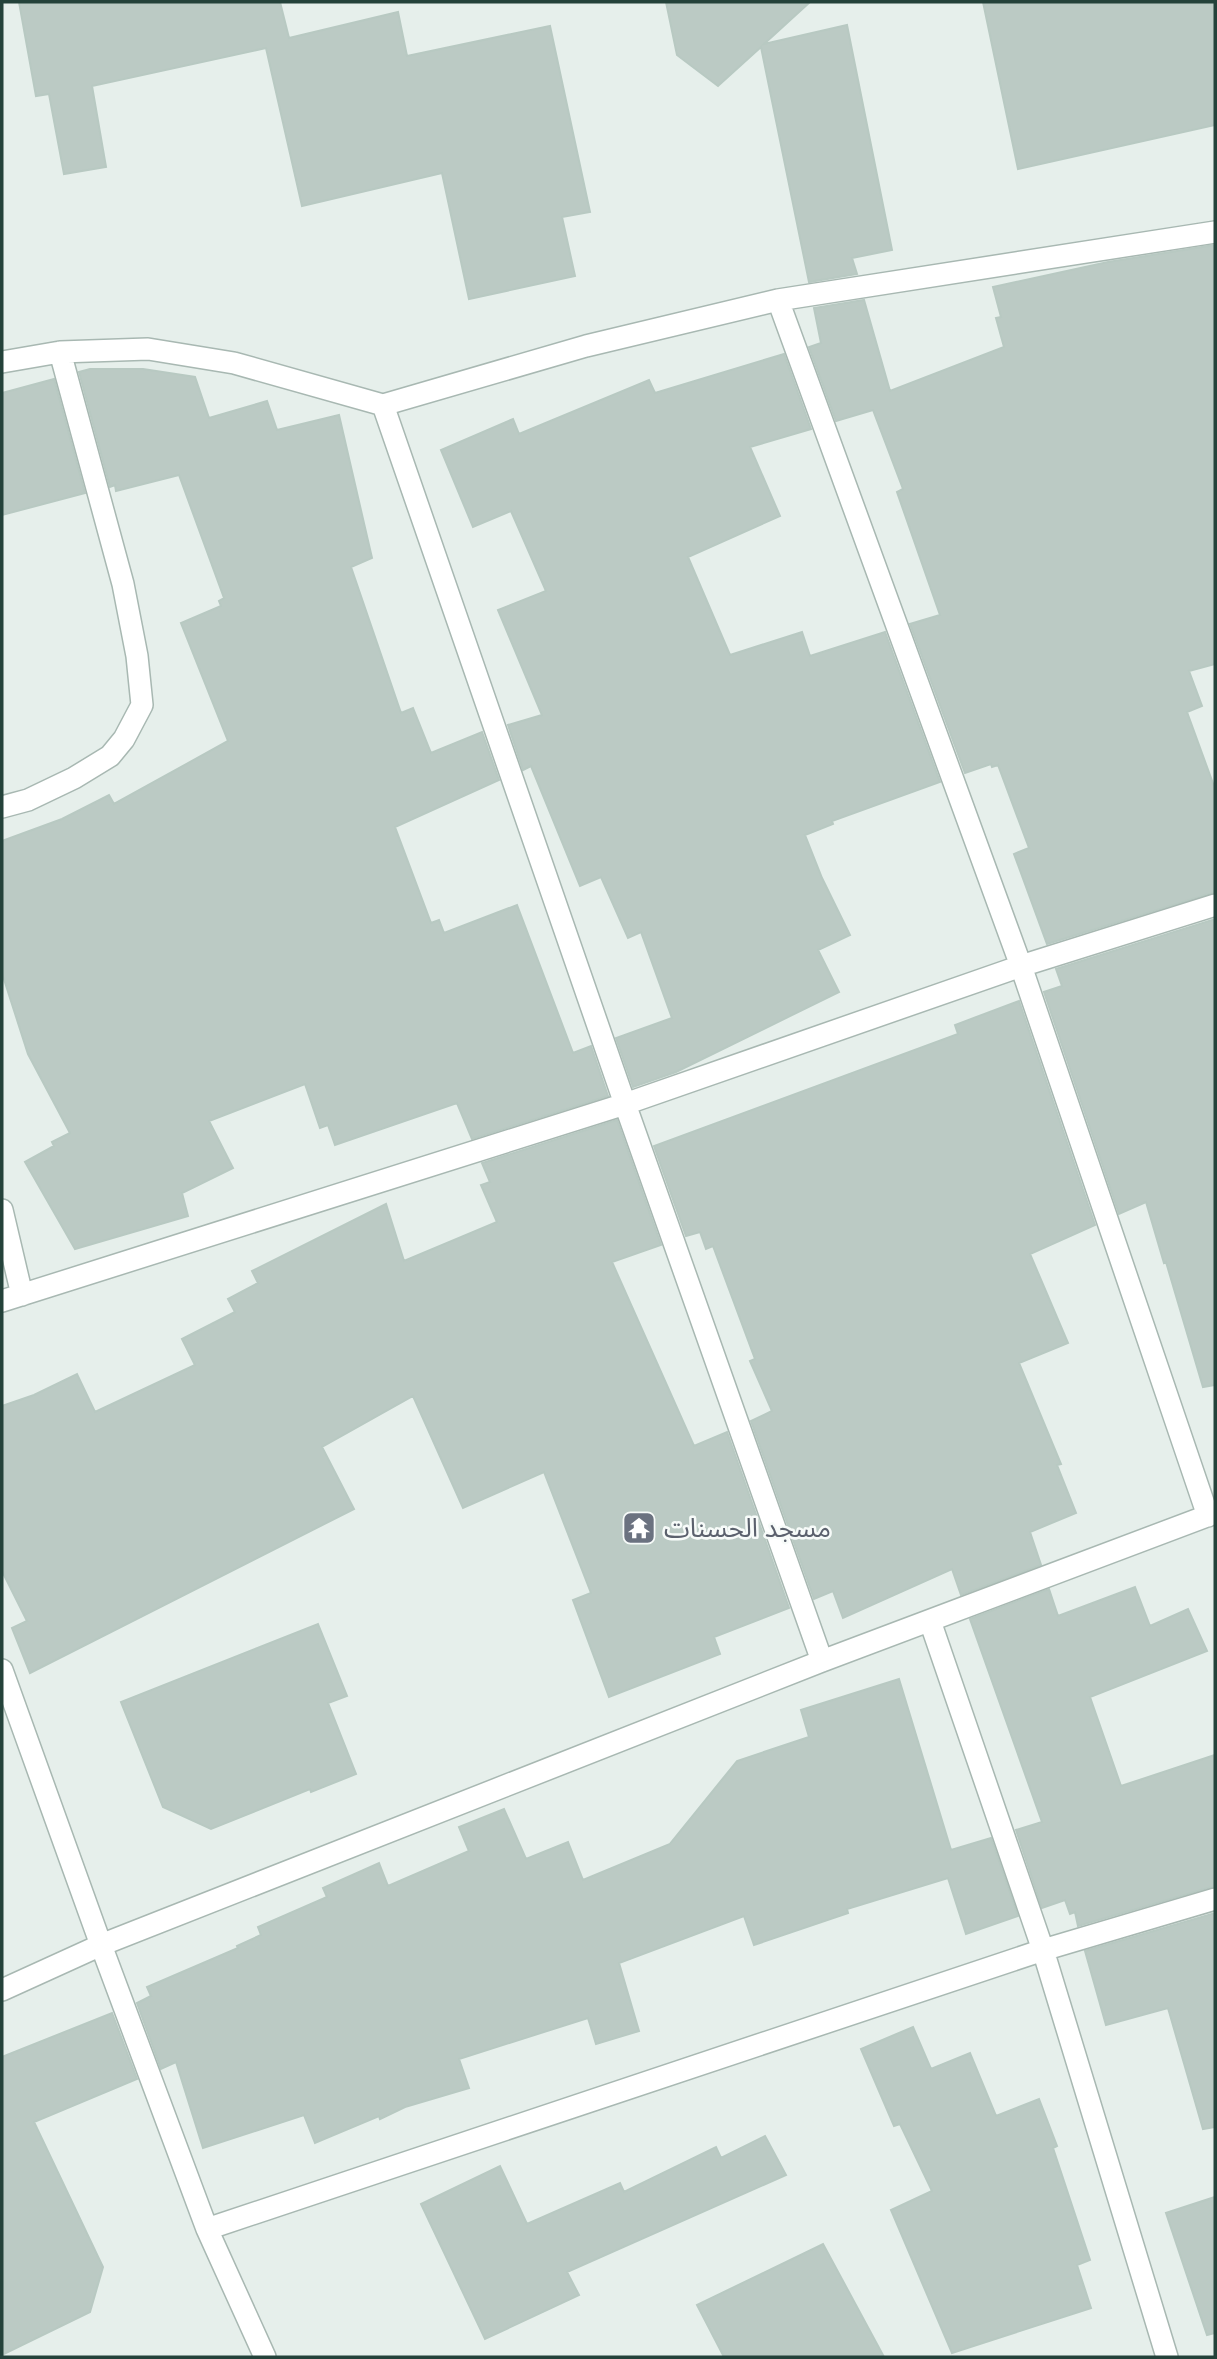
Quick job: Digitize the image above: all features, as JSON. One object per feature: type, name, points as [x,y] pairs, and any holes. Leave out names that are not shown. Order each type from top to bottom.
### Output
[{"type":"street","points":[[2,362],[60,352],[148,349],[234,363],[383,405],[586,346],[778,300],[1215,232]]},
{"type":"street","points":[[2,1990],[101,1945],[822,1661],[1211,1514],[1021,966],[778,300]]},
{"type":"street","points":[[2,807],[28,800],[74,778],[110,756],[124,739],[142,705],[137,656],[123,584],[60,352]]},
{"type":"street","points":[[383,405],[625,1104],[822,1661]]},
{"type":"street","points":[[2,1210],[12,1298],[625,1104],[1021,966],[1215,905]]},
{"type":"street","points":[[930,1621],[1043,1950],[1167,2357]]},
{"type":"street","points":[[2,1670],[207,2229],[265,2357]]},
{"type":"street","points":[[207,2229],[1043,1950],[1215,1899]]},
{"type":"building","points":[[19,2],[280,2],[289,38],[398,12],[407,56],[550,26],[590,212],[562,217],[575,276],[469,299],[442,173],[302,206],[266,48],[92,86],[106,167],[64,174],[49,94],[36,96]]},
{"type":"building","points":[[666,2],[810,2],[764,44],[847,25],[892,250],[852,258],[857,274],[809,282],[761,47],[718,86],[677,55]]},
{"type":"building","points":[[983,2],[1215,2],[1215,125],[1018,169]]},
{"type":"building","points":[[1215,245],[1215,664],[1189,671],[1202,706],[1187,712],[1215,789],[1215,892],[1047,944],[1014,854],[1029,848],[998,765],[992,767],[991,764],[965,773],[910,624],[940,615],[897,492],[903,489],[873,410],[836,421],[809,347],[821,343],[814,308],[864,300],[890,391],[1004,347],[996,318],[1001,317],[993,287],[1108,262]]},
{"type":"building","points":[[784,354],[811,429],[750,447],[780,516],[688,557],[730,655],[802,632],[810,656],[885,632],[940,782],[832,821],[833,824],[805,835],[822,878],[850,935],[818,950],[839,992],[676,1072],[633,1087],[616,1038],[672,1018],[641,932],[628,938],[601,877],[580,886],[531,766],[523,770],[508,725],[542,715],[498,610],[546,591],[511,511],[473,527],[441,450],[513,419],[519,434],[649,380],[655,393]]},
{"type":"building","points":[[90,369],[143,369],[195,377],[209,418],[267,401],[277,430],[339,415],[372,558],[351,567],[401,713],[413,708],[431,753],[482,732],[499,780],[395,827],[431,923],[439,920],[444,933],[517,905],[573,1053],[591,1046],[608,1096],[472,1139],[457,1103],[335,1145],[328,1125],[320,1128],[305,1084],[209,1121],[233,1168],[182,1193],[188,1216],[75,1249],[25,1162],[54,1146],[52,1142],[70,1133],[28,1054],[2,973],[2,841],[62,819],[109,795],[114,804],[228,741],[181,623],[221,606],[219,601],[224,598],[179,475],[116,491],[115,485],[110,487],[79,372]]},
{"type":"building","points":[[54,379],[85,493],[2,515],[2,393]]},
{"type":"building","points":[[1215,919],[1215,1385],[1203,1387],[1146,1202],[1119,1214],[1044,992],[1062,986],[1056,969]]},
{"type":"building","points":[[1019,1001],[1095,1225],[1030,1254],[1068,1343],[1019,1363],[1061,1464],[1057,1465],[1076,1513],[1030,1532],[1041,1565],[961,1595],[952,1569],[843,1618],[833,1591],[814,1599],[751,1421],[772,1411],[750,1361],[755,1359],[713,1246],[706,1249],[700,1232],[686,1236],[654,1146],[958,1034],[955,1025]]},
{"type":"building","points":[[617,1120],[661,1245],[612,1262],[694,1446],[727,1432],[789,1608],[714,1637],[720,1654],[609,1697],[573,1600],[591,1593],[544,1472],[463,1508],[413,1396],[322,1447],[354,1509],[30,1673],[12,1628],[27,1621],[2,1571],[2,1406],[34,1395],[77,1374],[95,1412],[195,1365],[182,1339],[235,1312],[228,1299],[258,1283],[252,1271],[386,1204],[404,1261],[497,1222],[481,1185],[490,1182],[482,1163]]},
{"type":"building","points":[[1135,1587],[1150,1626],[1188,1609],[1207,1651],[1090,1697],[1121,1786],[1215,1755],[1215,1886],[1078,1926],[1075,1912],[1070,1914],[1065,1900],[1042,1908],[1016,1830],[1042,1822],[970,1619],[1049,1589],[1058,1616]]},
{"type":"building","points":[[318,1624],[347,1696],[328,1703],[356,1774],[311,1792],[310,1789],[211,1829],[163,1807],[121,1702]]},
{"type":"building","points":[[899,1679],[951,1850],[991,1838],[1018,1916],[966,1934],[948,1878],[847,1909],[848,1913],[754,1945],[744,1916],[619,1963],[639,2031],[596,2044],[588,2018],[459,2059],[469,2088],[405,2107],[380,2119],[379,2116],[315,2143],[304,2115],[203,2148],[176,2062],[161,2069],[137,2003],[151,1996],[147,1987],[238,1948],[237,1946],[261,1935],[258,1927],[327,1897],[323,1888],[379,1863],[388,1886],[469,1851],[459,1827],[504,1809],[526,1859],[568,1842],[583,1880],[670,1844],[737,1761],[809,1737],[801,1710]]},
{"type":"building","points":[[1215,1913],[1215,2127],[1203,2129],[1168,2008],[1106,2025],[1085,1951]]},
{"type":"building","points":[[112,2013],[137,2079],[34,2122],[103,2267],[90,2312],[2,2355],[2,2057]]},
{"type":"building","points":[[913,2027],[931,2069],[970,2053],[996,2116],[1039,2099],[1057,2146],[1053,2148],[1090,2260],[1077,2265],[1091,2308],[952,2353],[891,2210],[932,2191],[900,2124],[894,2126],[861,2049]]},
{"type":"building","points":[[765,2136],[786,2175],[567,2272],[579,2295],[485,2339],[421,2204],[500,2166],[527,2224],[620,2183],[624,2192],[716,2147],[721,2158]]},
{"type":"building","points":[[1215,2197],[1215,2333],[1207,2335],[1166,2213]]},
{"type":"building","points":[[823,2244],[884,2357],[724,2357],[697,2305]]},
{"type":"place","name":"مسجد الحسنات","points":[[639,1528]]}]
